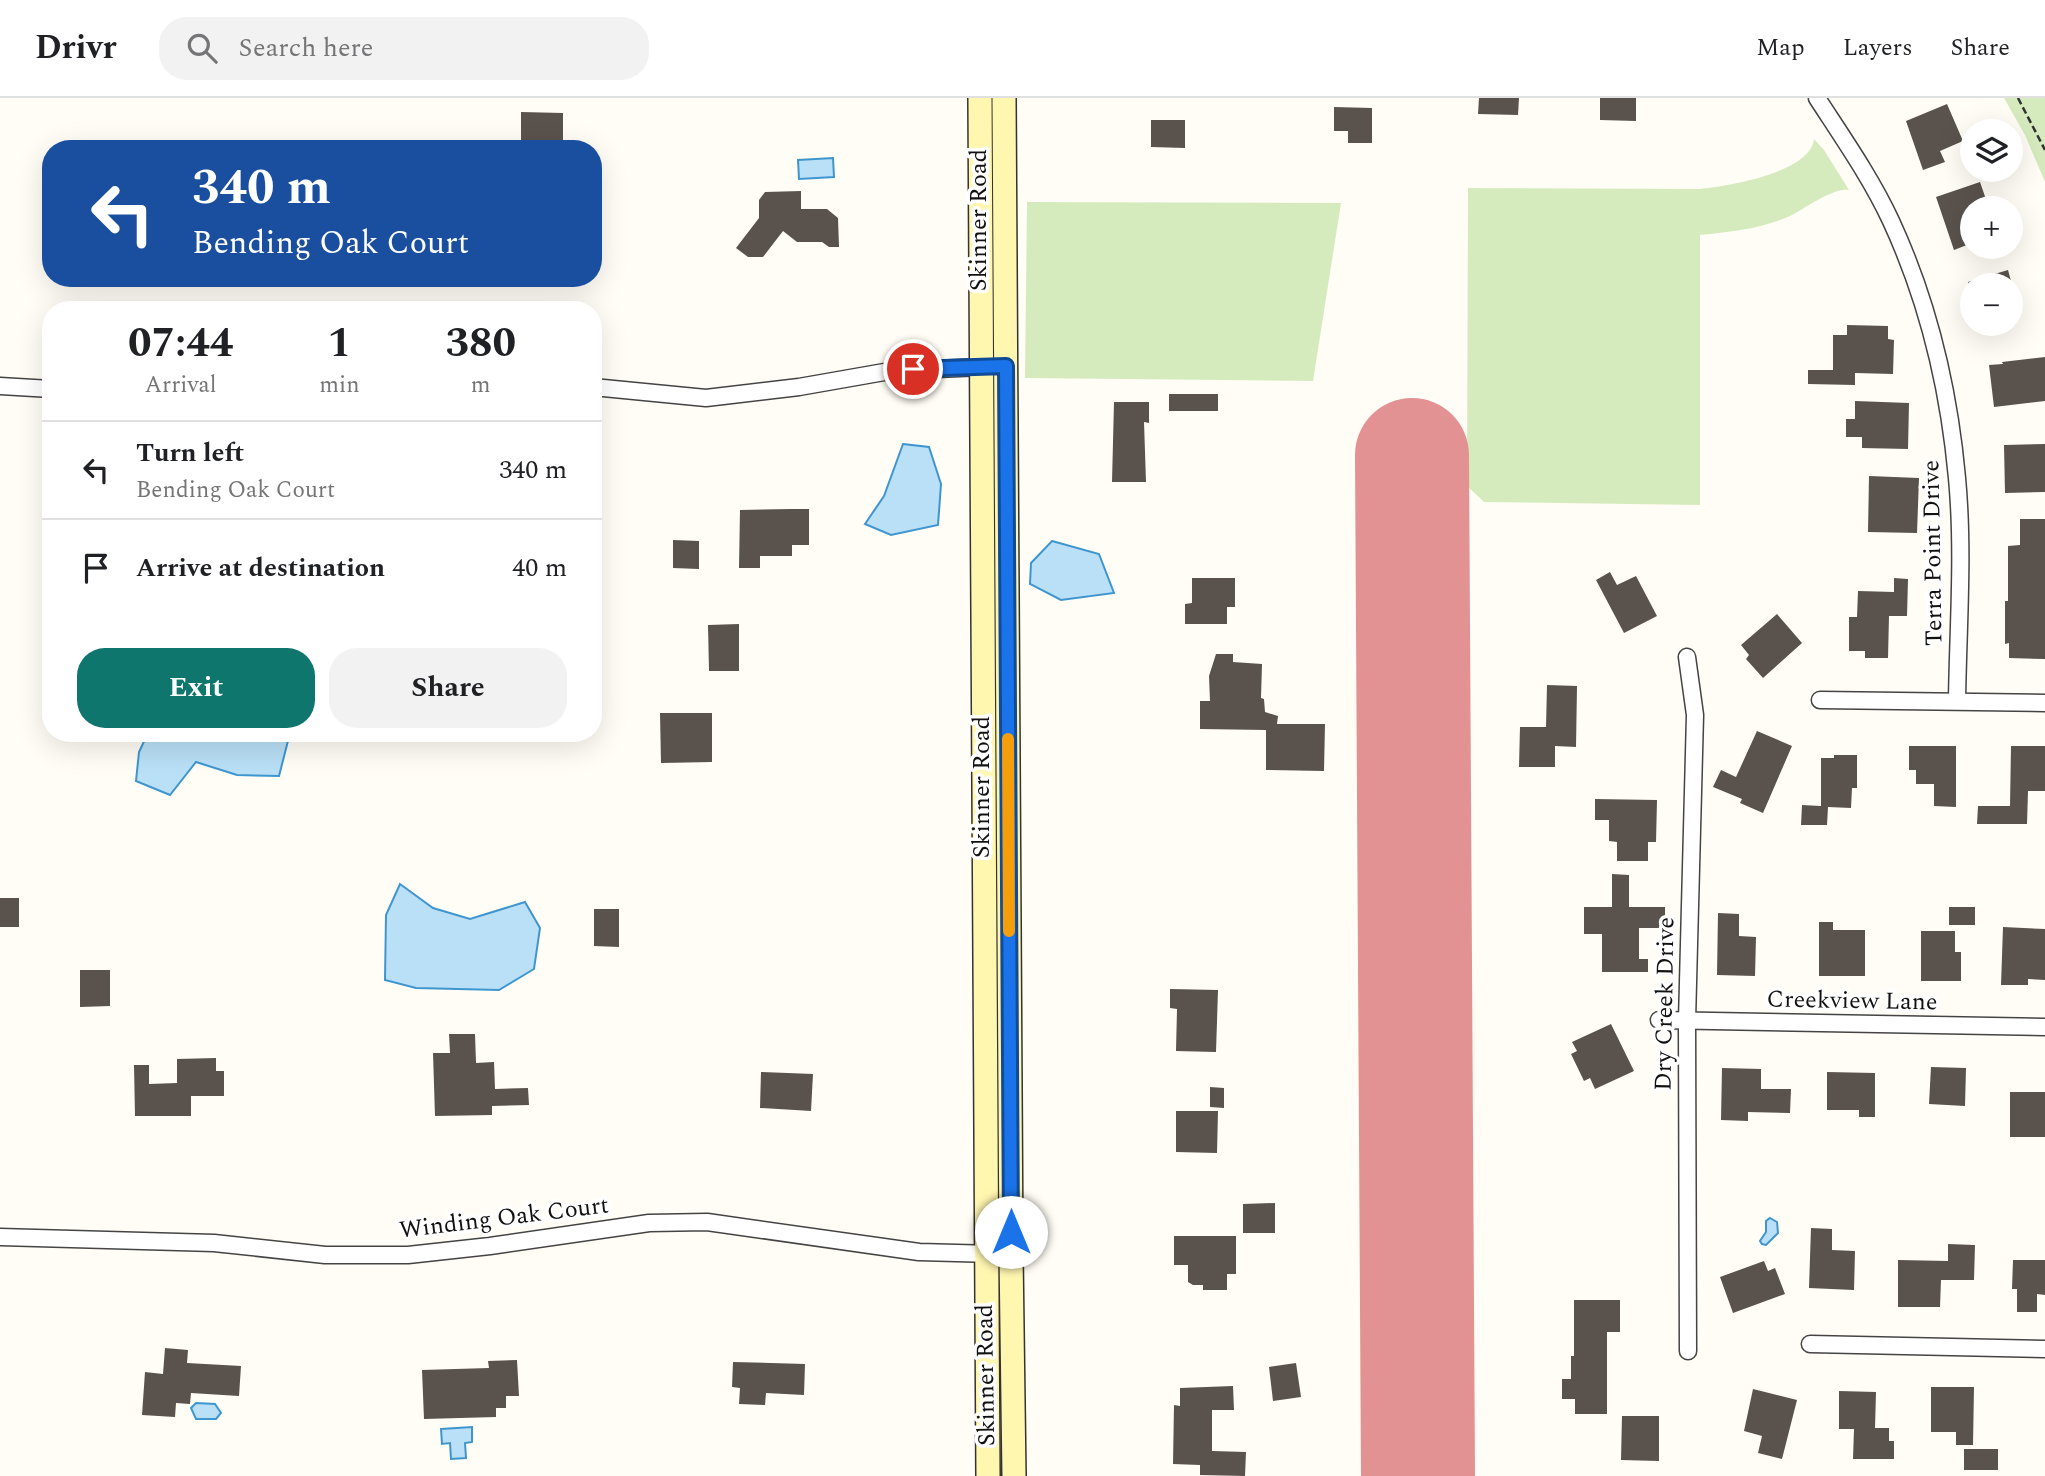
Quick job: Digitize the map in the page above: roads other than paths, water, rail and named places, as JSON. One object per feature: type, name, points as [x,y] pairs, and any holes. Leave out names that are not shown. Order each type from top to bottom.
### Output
[{"type":"street","name":"Skinner Road","points":[[980,98],[988,1476]]},
{"type":"street","name":"Skinner Road","points":[[1004,98],[1014,1476]]},
{"type":"street","name":"Terra Point Drive","points":[[1817,98],[1860,163],[1891,222],[1922,301],[1946,391],[1957,478],[1960,539],[1957,701]]},
{"type":"street","points":[[602,388],[706,398],[799,387],[890,371],[1006,366]]},
{"type":"street","points":[[0,386],[42,388]]},
{"type":"street","name":"Dry Creek Drive","points":[[1686,657],[1695,715],[1686,1021],[1688,1351]]},
{"type":"street","points":[[1820,699],[2045,703]]},
{"type":"street","name":"Creekview Lane","points":[[1659,1020],[2045,1027]]},
{"type":"street","name":"Winding Oak Court","points":[[0,1237],[214,1243],[325,1255],[408,1255],[649,1223],[707,1222],[919,1252],[1011,1254]]},
{"type":"street","points":[[1810,1344],[2045,1349]]},
{"type":"water","points":[[833,158],[834,177],[799,179],[798,160]]},
{"type":"water","points":[[903,444],[929,447],[941,484],[938,525],[891,535],[865,524],[884,496]]},
{"type":"water","points":[[1052,541],[1099,554],[1114,593],[1061,600],[1030,584],[1031,563]]},
{"type":"water","points":[[144,742],[288,742],[279,776],[237,775],[196,762],[170,795],[136,781],[139,752]]},
{"type":"water","points":[[400,884],[433,908],[470,919],[525,902],[540,928],[534,969],[499,990],[416,988],[385,980],[386,915]]},
{"type":"water","points":[[1770,1218],[1777,1222],[1778,1233],[1766,1245],[1760,1241],[1766,1232],[1766,1221]]},
{"type":"water","points":[[196,1403],[215,1404],[221,1413],[216,1419],[196,1419],[191,1408]]},
{"type":"water","points":[[472,1427],[472,1442],[465,1443],[466,1458],[451,1459],[450,1443],[442,1444],[441,1429]]}]
